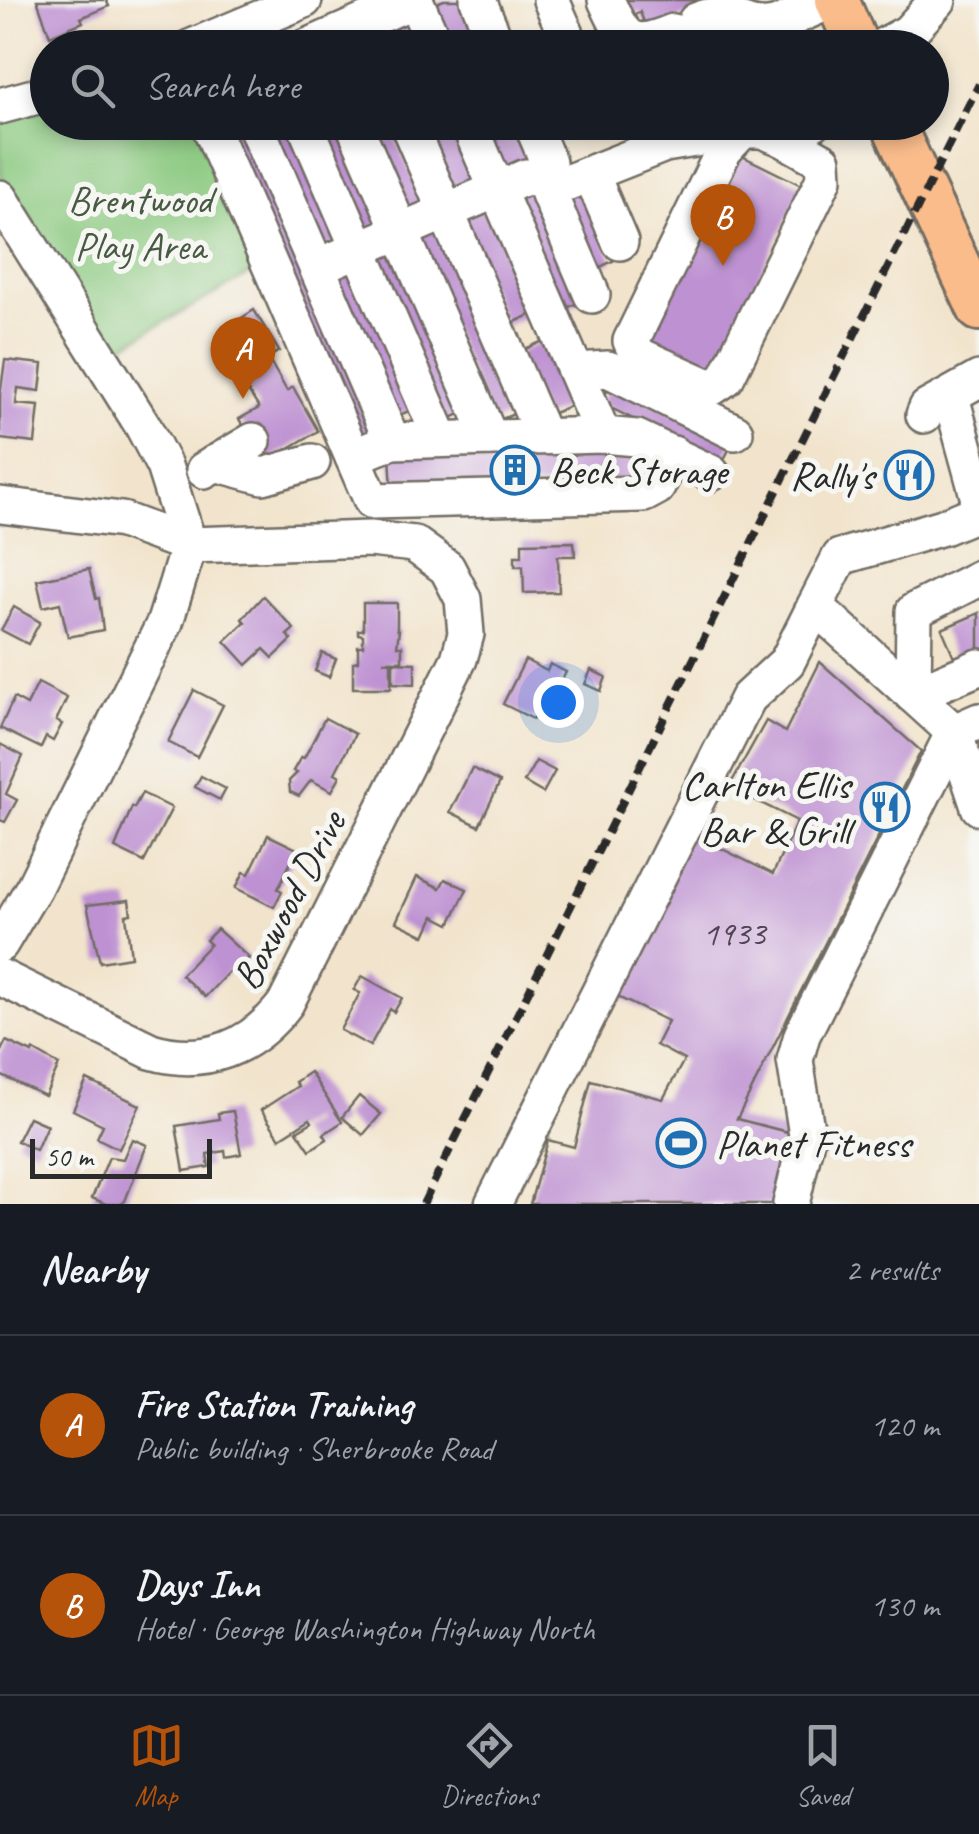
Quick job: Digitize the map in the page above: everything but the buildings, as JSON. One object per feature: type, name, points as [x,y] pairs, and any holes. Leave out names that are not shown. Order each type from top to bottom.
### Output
[{"type":"main road","points":[[834,0],[849,30]]},
{"type":"main road","points":[[900,140],[979,309]]},
{"type":"street","points":[[233,30],[304,0]]},
{"type":"street","points":[[375,30],[414,0],[428,30]]},
{"type":"street","points":[[478,0],[490,30]]},
{"type":"street","points":[[551,0],[564,30]]},
{"type":"street","points":[[606,0],[622,30]]},
{"type":"street","points":[[763,30],[834,0]]},
{"type":"street","points":[[910,30],[926,6]]},
{"type":"street","points":[[674,30],[718,14],[753,26],[774,25]]},
{"type":"street","points":[[0,106],[30,98]]},
{"type":"street","points":[[216,140],[372,502],[644,494],[657,487],[673,454]]},
{"type":"street","points":[[262,140],[392,440]]},
{"type":"street","points":[[312,140],[441,439]]},
{"type":"street","points":[[361,140],[490,438]]},
{"type":"street","points":[[415,140],[543,436]]},
{"type":"street","points":[[476,140],[603,435]]},
{"type":"street","points":[[539,140],[548,162],[549,194],[592,294]]},
{"type":"street","points":[[316,267],[526,178],[569,182],[666,144],[696,140]]},
{"type":"street","points":[[734,140],[724,150],[632,341],[642,357],[710,388],[726,378],[824,179],[823,161],[786,140]]},
{"type":"street","points":[[591,174],[620,242]]},
{"type":"street","points":[[0,198],[143,426],[173,488],[189,545],[165,622],[34,886],[0,944]]},
{"type":"street","points":[[503,345],[554,322]]},
{"type":"street","points":[[576,372],[608,369],[736,432]]},
{"type":"street","points":[[951,397],[979,498]]},
{"type":"street","points":[[353,457],[392,440],[603,435],[638,438],[710,473]]},
{"type":"street","points":[[173,488],[252,441]]},
{"type":"street","points":[[215,463],[263,476],[312,462]]},
{"type":"street","points":[[0,505],[122,520],[189,545]]},
{"type":"street","points":[[492,1204],[748,698],[787,662],[840,557],[943,527],[979,512]]},
{"type":"street","name":"Boxwood Drive","points":[[0,977],[150,1051],[168,1056],[199,1058],[223,1052],[242,1045],[268,1027],[286,1004],[459,659],[466,634],[463,599],[447,568],[414,544],[370,540],[189,545]]},
{"type":"street","points":[[914,696],[914,611],[979,578]]},
{"type":"street","points":[[815,606],[914,696],[966,727]]},
{"type":"street","points":[[914,696],[979,667]]},
{"type":"street","points":[[966,727],[977,796]]},
{"type":"street","points":[[791,1204],[806,1134],[795,1060],[802,1035],[966,727]]},
{"type":"green space","name":"Brentwood Play Area","points":[[30,111],[30,140],[205,140],[261,268],[113,351],[0,174],[0,120]]},
{"type":"railway","points":[[423,1204],[979,84]]},
{"type":"place","name":"Days Inn","points":[[723,266]]},
{"type":"place","name":"Fire Station Training","points":[[243,399]]},
{"type":"place","name":"Beck Storage","points":[[515,470]]},
{"type":"place","name":"Rally's","points":[[909,475]]},
{"type":"place","name":"Carlton Ellis Bar & Grill","points":[[885,807]]},
{"type":"place","name":"Planet Fitness","points":[[681,1143]]}]
